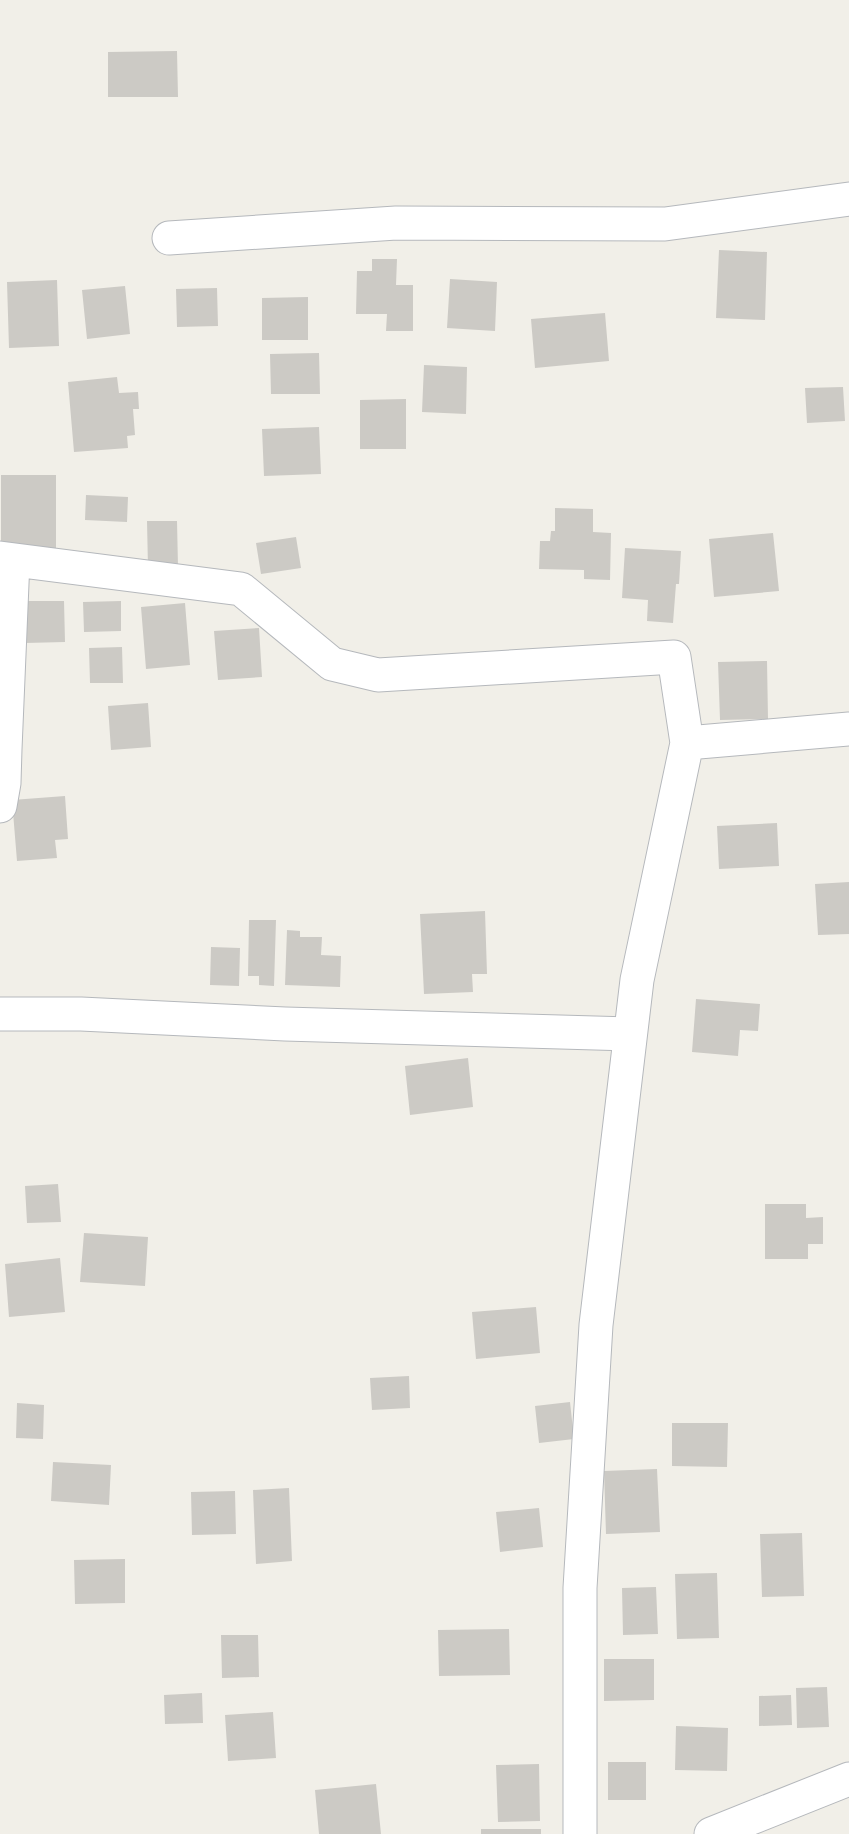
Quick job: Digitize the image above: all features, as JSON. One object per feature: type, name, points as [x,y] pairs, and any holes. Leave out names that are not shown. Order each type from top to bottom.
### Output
[{"type":"street","points":[[169,238],[396,223],[665,224],[849,199]]},
{"type":"street","points":[[0,806],[4,783],[2,749],[6,559],[241,589],[332,664],[378,675],[674,657],[687,743],[637,980],[596,1325],[580,1588],[580,1834]]},
{"type":"street","points":[[687,743],[849,729]]},
{"type":"street","points":[[0,1014],[81,1014],[296,1025],[630,1034]]},
{"type":"street","points":[[711,1834],[849,1779]]},
{"type":"building","points":[[177,51],[178,97],[108,97],[108,52]]},
{"type":"building","points":[[719,250],[767,252],[765,320],[716,318]]},
{"type":"building","points":[[372,259],[397,259],[396,285],[413,285],[413,331],[386,331],[387,314],[356,314],[357,271],[372,271]]},
{"type":"building","points":[[450,279],[497,282],[495,331],[447,328]]},
{"type":"building","points":[[57,280],[59,346],[9,348],[7,282]]},
{"type":"building","points":[[125,286],[130,334],[87,339],[82,290]]},
{"type":"building","points":[[217,288],[218,326],[177,327],[176,289]]},
{"type":"building","points":[[308,297],[308,340],[262,340],[262,298]]},
{"type":"building","points":[[605,313],[609,361],[535,368],[531,319]]},
{"type":"building","points":[[319,353],[320,394],[271,394],[270,354]]},
{"type":"building","points":[[424,365],[467,367],[466,414],[422,412]]},
{"type":"building","points":[[117,377],[119,393],[138,392],[139,409],[133,409],[135,435],[127,436],[128,448],[74,452],[68,382]]},
{"type":"building","points":[[843,387],[845,421],[807,423],[805,388]]},
{"type":"building","points":[[406,399],[406,449],[360,449],[360,400]]},
{"type":"building","points":[[319,427],[321,474],[264,476],[262,429]]},
{"type":"building","points":[[1,475],[56,475],[56,549],[1,549]]},
{"type":"building","points":[[86,495],[128,497],[127,522],[85,520]]},
{"type":"building","points":[[555,508],[593,509],[593,532],[611,533],[610,580],[584,579],[584,570],[539,569],[540,541],[550,541],[551,531],[555,531]]},
{"type":"building","points":[[147,521],[177,521],[178,567],[148,568]]},
{"type":"building","points":[[773,533],[779,591],[714,597],[709,539]]},
{"type":"building","points":[[296,537],[301,568],[261,574],[256,543]]},
{"type":"building","points":[[625,548],[681,551],[673,623],[647,621],[648,600],[622,598]]},
{"type":"building","points":[[24,601],[64,601],[65,642],[25,643]]},
{"type":"building","points":[[121,601],[121,631],[84,632],[83,602]]},
{"type":"building","points":[[185,603],[190,665],[146,669],[141,607]]},
{"type":"building","points":[[259,628],[262,677],[218,680],[214,631]]},
{"type":"building","points":[[122,647],[123,683],[90,683],[89,648]]},
{"type":"building","points":[[767,661],[768,719],[720,720],[718,662]]},
{"type":"building","points":[[148,703],[151,747],[111,750],[108,706]]},
{"type":"building","points":[[65,796],[68,839],[55,840],[57,858],[17,861],[12,800]]},
{"type":"building","points":[[777,823],[779,866],[719,869],[717,826]]},
{"type":"building","points":[[849,882],[849,934],[818,935],[815,884]]},
{"type":"building","points":[[485,911],[487,974],[472,974],[473,992],[424,994],[420,914]]},
{"type":"building","points":[[249,920],[276,920],[274,986],[259,985],[259,976],[248,976]]},
{"type":"building","points":[[287,930],[300,931],[300,937],[322,937],[321,955],[341,956],[340,987],[285,985]]},
{"type":"building","points":[[211,947],[240,948],[239,986],[210,985]]},
{"type":"building","points":[[696,999],[760,1004],[758,1031],[740,1030],[738,1056],[692,1052]]},
{"type":"building","points":[[468,1058],[473,1107],[410,1115],[405,1066]]},
{"type":"building","points":[[58,1184],[61,1222],[27,1223],[25,1186]]},
{"type":"building","points":[[765,1204],[806,1204],[806,1218],[823,1217],[823,1244],[808,1244],[808,1259],[765,1259]]},
{"type":"building","points":[[84,1233],[148,1237],[145,1286],[80,1282]]},
{"type":"building","points":[[60,1258],[65,1312],[9,1317],[5,1264]]},
{"type":"building","points":[[536,1307],[540,1353],[476,1359],[472,1312]]},
{"type":"building","points":[[409,1376],[410,1408],[372,1410],[370,1378]]},
{"type":"building","points":[[570,1402],[574,1439],[539,1443],[535,1406]]},
{"type":"building","points":[[17,1403],[44,1405],[43,1439],[16,1438]]},
{"type":"building","points":[[672,1423],[728,1423],[727,1467],[672,1466]]},
{"type":"building","points":[[53,1462],[111,1465],[109,1505],[51,1501]]},
{"type":"building","points":[[657,1469],[660,1532],[606,1534],[604,1471]]},
{"type":"building","points":[[289,1488],[292,1561],[256,1564],[253,1490]]},
{"type":"building","points":[[235,1491],[236,1534],[192,1535],[191,1492]]},
{"type":"building","points":[[539,1508],[543,1547],[500,1552],[496,1512]]},
{"type":"building","points":[[802,1533],[804,1596],[762,1597],[760,1534]]},
{"type":"building","points":[[125,1559],[125,1603],[75,1604],[74,1560]]},
{"type":"building","points":[[717,1573],[719,1638],[677,1639],[675,1574]]},
{"type":"building","points":[[656,1587],[658,1634],[623,1635],[622,1588]]},
{"type":"building","points":[[509,1629],[510,1675],[439,1676],[438,1630]]},
{"type":"building","points":[[221,1635],[258,1635],[259,1677],[222,1678]]},
{"type":"building","points":[[604,1659],[654,1659],[654,1700],[604,1701]]},
{"type":"building","points":[[827,1687],[829,1727],[797,1728],[796,1688]]},
{"type":"building","points":[[202,1693],[203,1723],[165,1724],[164,1695]]},
{"type":"building","points":[[791,1695],[792,1725],[759,1726],[759,1696]]},
{"type":"building","points":[[273,1712],[276,1758],[228,1761],[225,1715]]},
{"type":"building","points":[[676,1726],[728,1728],[727,1771],[675,1770]]},
{"type":"building","points":[[608,1762],[646,1762],[646,1800],[608,1800]]},
{"type":"building","points":[[539,1764],[540,1821],[498,1822],[496,1765]]},
{"type":"building","points":[[376,1784],[381,1834],[319,1834],[315,1790]]},
{"type":"building","points":[[481,1829],[541,1829],[541,1834],[481,1834]]}]
